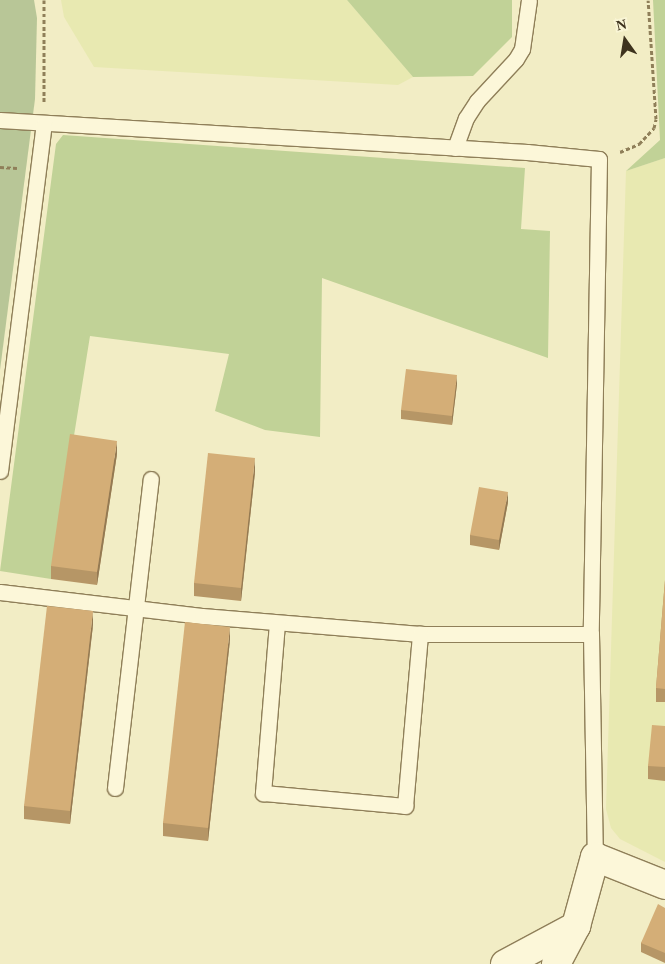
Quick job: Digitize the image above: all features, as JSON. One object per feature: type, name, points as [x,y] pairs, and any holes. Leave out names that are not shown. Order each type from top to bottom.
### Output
[{"type":"street","points":[[556,964],[576,926],[595,857],[665,885]]},
{"type":"street","points":[[505,964],[576,926]]},
{"type":"lane","points":[[455,148],[466,118],[477,101],[516,59],[522,49],[529,0]]},
{"type":"lane","points":[[0,120],[455,148],[599,159],[592,634],[595,857]]},
{"type":"lane","points":[[0,471],[44,124]]},
{"type":"lane","points":[[115,788],[151,479]]},
{"type":"lane","points":[[0,592],[277,623],[420,634],[592,634]]},
{"type":"lane","points":[[277,623],[263,793],[405,806],[420,634]]},
{"type":"path","points":[[44,0],[44,124]]},
{"type":"path","points":[[599,159],[632,148],[654,128],[656,110],[648,0]]},
{"type":"green space","points":[[0,0],[34,0],[37,18],[35,99],[0,370]]},
{"type":"green space","points":[[61,0],[347,0],[413,77],[398,85],[94,67],[64,17]]},
{"type":"green space","points":[[347,0],[512,0],[512,37],[473,76],[413,77]]},
{"type":"green space","points":[[653,0],[665,0],[665,158],[626,171],[660,140]]},
{"type":"green space","points":[[63,135],[525,168],[521,229],[550,231],[548,358],[322,278],[320,437],[265,430],[215,411],[229,354],[90,336],[51,579],[0,571],[56,144]]},
{"type":"green space","points":[[665,158],[665,862],[620,839],[611,828],[606,809],[626,171]]},
{"type":"building","points":[[406,369],[457,375],[452,416],[401,410]]},
{"type":"building","points":[[70,434],[117,441],[97,572],[51,566]]},
{"type":"building","points":[[208,453],[255,458],[241,588],[194,583]]},
{"type":"building","points":[[479,487],[508,492],[499,540],[470,535]]},
{"type":"building","points":[[665,580],[665,689],[656,688]]},
{"type":"building","points":[[47,606],[93,611],[70,811],[24,806]]},
{"type":"building","points":[[185,622],[230,627],[208,828],[163,823]]},
{"type":"building","points":[[652,725],[665,726],[665,767],[648,766]]},
{"type":"building","points":[[658,904],[665,908],[665,953],[641,943]]}]
